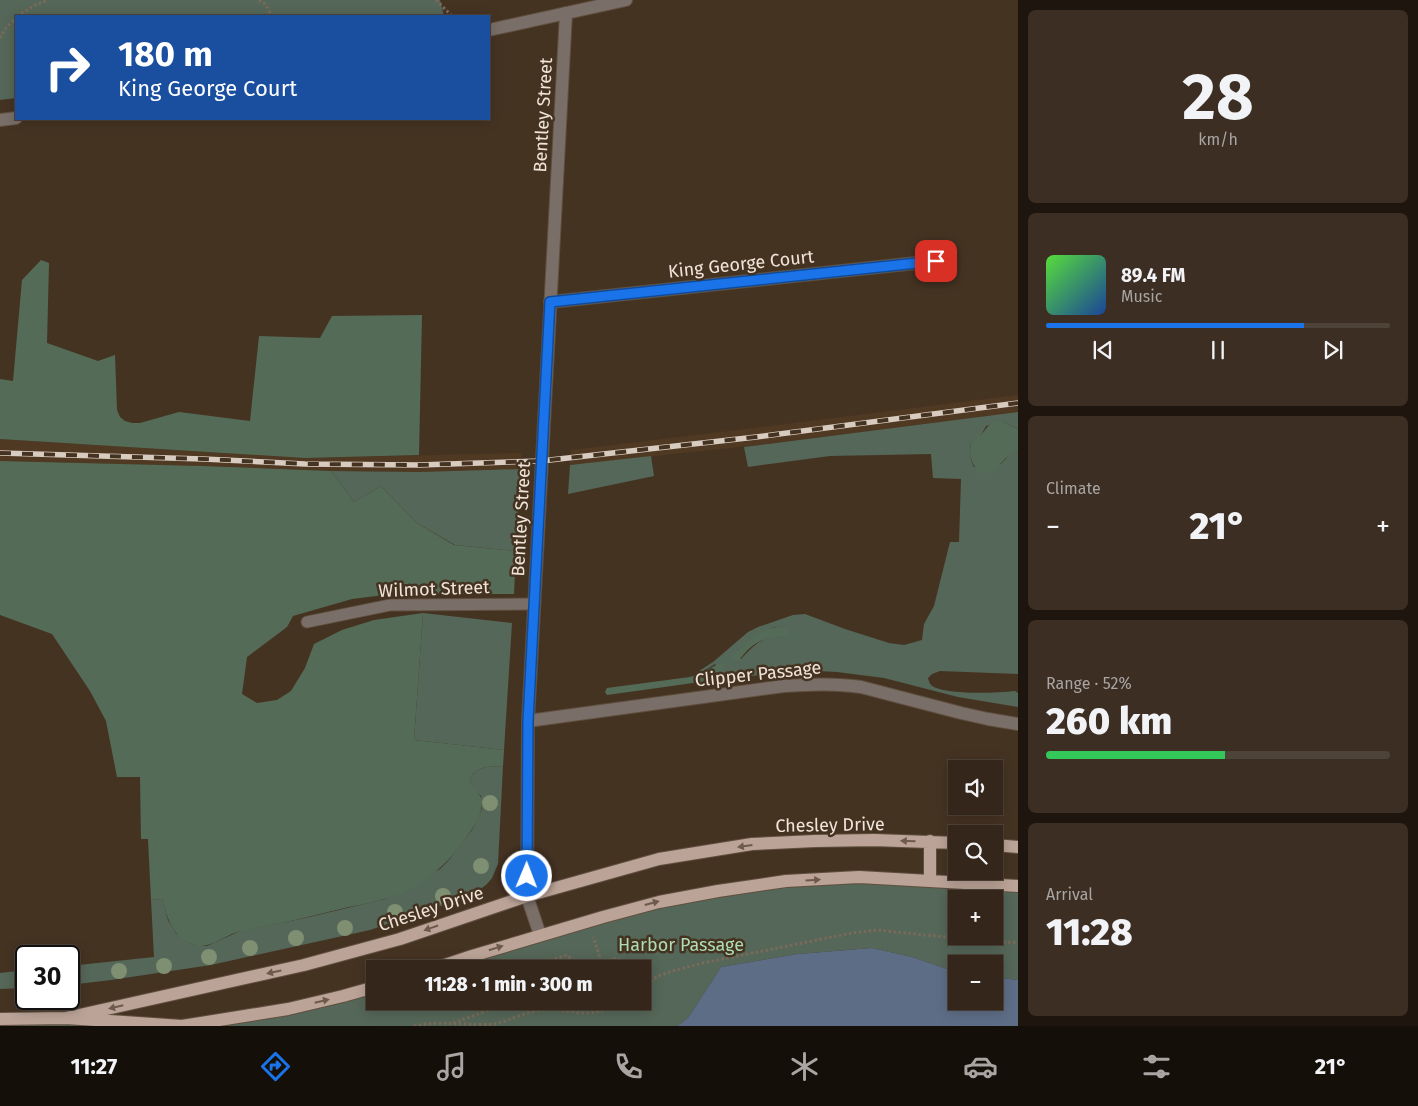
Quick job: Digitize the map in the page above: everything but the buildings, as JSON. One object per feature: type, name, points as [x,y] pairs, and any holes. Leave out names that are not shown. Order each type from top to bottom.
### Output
[{"type":"main road","name":"Chesley Drive","points":[[66,1018],[304,965],[400,939],[527,896],[659,860],[752,844],[874,840],[948,843]]},
{"type":"main road","points":[[930,842],[930,881]]},
{"type":"main road","points":[[1003,845],[1018,846]]},
{"type":"main road","points":[[461,960],[540,935],[659,902],[728,889],[786,881],[859,877],[1018,886]]},
{"type":"main road","name":"Chesley Drive","points":[[0,1019],[66,1018],[182,1026],[288,1009],[366,990]]},
{"type":"street","points":[[490,30],[626,0]]},
{"type":"street","name":"Bentley Street","points":[[540,935],[527,896],[528,721],[566,13]]},
{"type":"street","points":[[0,120],[15,118]]},
{"type":"street","name":"King George Court","points":[[550,302],[936,261]]},
{"type":"street","name":"Clipper Passage","points":[[528,721],[784,686],[815,684],[861,687],[960,713],[1018,724]]},
{"type":"lane","name":"Wilmot Street","points":[[307,622],[390,606],[534,604]]},
{"type":"path","points":[[20,15],[48,0]]},
{"type":"path","points":[[261,0],[267,0]]},
{"type":"path","points":[[261,0],[271,15]]},
{"type":"path","points":[[436,0],[451,15]]},
{"type":"path","points":[[0,38],[15,19]]},
{"type":"path","points":[[651,981],[658,976],[676,970],[740,955],[852,933],[878,930],[1018,943]]},
{"type":"path","points":[[595,943],[601,960]]},
{"type":"path","points":[[551,960],[567,954],[572,960]]},
{"type":"path","points":[[451,1023],[488,1010]]},
{"type":"path","points":[[414,1026],[451,1023],[476,1026],[496,1023],[527,1013],[546,1010],[588,1013],[601,1010]]},
{"type":"shaded area","points":[[1018,395],[1018,412],[758,445],[570,465],[571,450]]},
{"type":"shaded area","points":[[0,439],[305,458],[522,453],[521,469],[419,472],[331,471],[0,461]]},
{"type":"green space","points":[[0,0],[440,0],[444,15],[15,15],[15,98],[0,100]]},
{"type":"green space","points":[[41,260],[49,263],[47,343],[98,361],[115,355],[117,410],[120,417],[132,423],[140,423],[179,412],[250,421],[259,336],[320,338],[332,316],[422,315],[419,455],[305,458],[0,439],[0,379],[13,381],[22,280]]},
{"type":"green space","points":[[1018,412],[1018,429],[1003,422],[986,426],[980,437],[971,443],[970,452],[974,467],[1001,464],[1009,455],[1018,452],[1018,674],[940,671],[928,678],[933,686],[941,690],[985,693],[1015,691],[1018,693],[1018,707],[958,697],[884,678],[837,672],[784,672],[693,683],[721,671],[715,664],[699,674],[699,671],[713,662],[748,632],[793,615],[805,614],[889,643],[904,645],[922,640],[924,624],[934,606],[950,542],[959,542],[961,479],[933,478],[931,454],[830,456],[748,467],[744,447]],"holes":[[[778,627],[788,636],[772,637],[761,641],[741,659],[738,651],[766,630]]]},
{"type":"green space","points":[[997,421],[1018,429],[1018,452],[1007,457],[991,472],[981,474],[972,460],[970,452],[971,443]]},
{"type":"green space","points":[[651,456],[654,476],[568,494],[570,465]]},
{"type":"green space","points":[[0,461],[331,471],[354,502],[381,486],[417,523],[454,545],[516,551],[514,594],[392,594],[352,599],[293,616],[287,627],[247,657],[242,694],[257,703],[277,700],[291,691],[305,668],[314,644],[342,630],[374,620],[423,613],[414,740],[504,750],[503,766],[482,768],[477,770],[471,777],[470,783],[479,794],[482,806],[477,821],[460,846],[434,873],[410,889],[388,898],[242,931],[211,944],[199,946],[185,941],[171,925],[162,899],[151,900],[148,839],[141,839],[140,777],[117,777],[106,721],[90,691],[52,634],[0,615]]},
{"type":"green space","points":[[521,469],[516,551],[455,545],[417,523],[381,486],[354,502],[331,471],[419,472]]},
{"type":"green space","points":[[423,613],[512,623],[504,750],[414,740]]},
{"type":"green space","points":[[778,627],[788,630],[788,636],[763,640],[754,645],[740,658],[732,661],[733,655],[761,631]]},
{"type":"green space","points":[[720,663],[724,664],[724,668],[721,671],[693,683],[607,695],[605,692],[607,688],[690,677]]},
{"type":"green space","points":[[503,766],[498,864],[492,878],[473,895],[370,930],[211,965],[80,984],[80,965],[154,957],[151,900],[162,899],[168,920],[176,933],[192,944],[207,946],[240,931],[385,899],[440,869],[449,860],[472,830],[482,809],[481,796],[472,788],[470,783],[471,777],[477,770]]},
{"type":"green space","name":"Harbor Passage","points":[[786,881],[1018,886],[1018,980],[1003,978],[1003,955],[948,955],[948,969],[912,957],[872,948],[798,954],[721,967],[688,1018],[677,1026],[182,1026],[366,989],[366,1010],[651,1010],[651,960],[462,960],[603,917]]},
{"type":"green space","points":[[15,971],[15,988],[0,989],[0,973]]},
{"type":"green space","points":[[0,1019],[182,1026],[0,1026]]},
{"type":"water","points":[[872,948],[912,957],[948,969],[948,1010],[1003,1010],[1003,978],[1018,980],[1018,1026],[677,1026],[688,1018],[721,967],[798,954]]},
{"type":"railway","points":[[0,453],[305,464],[419,465],[541,461],[756,437],[1018,403]]},
{"type":"route","points":[[527,876],[528,721],[550,302],[936,261]]}]
